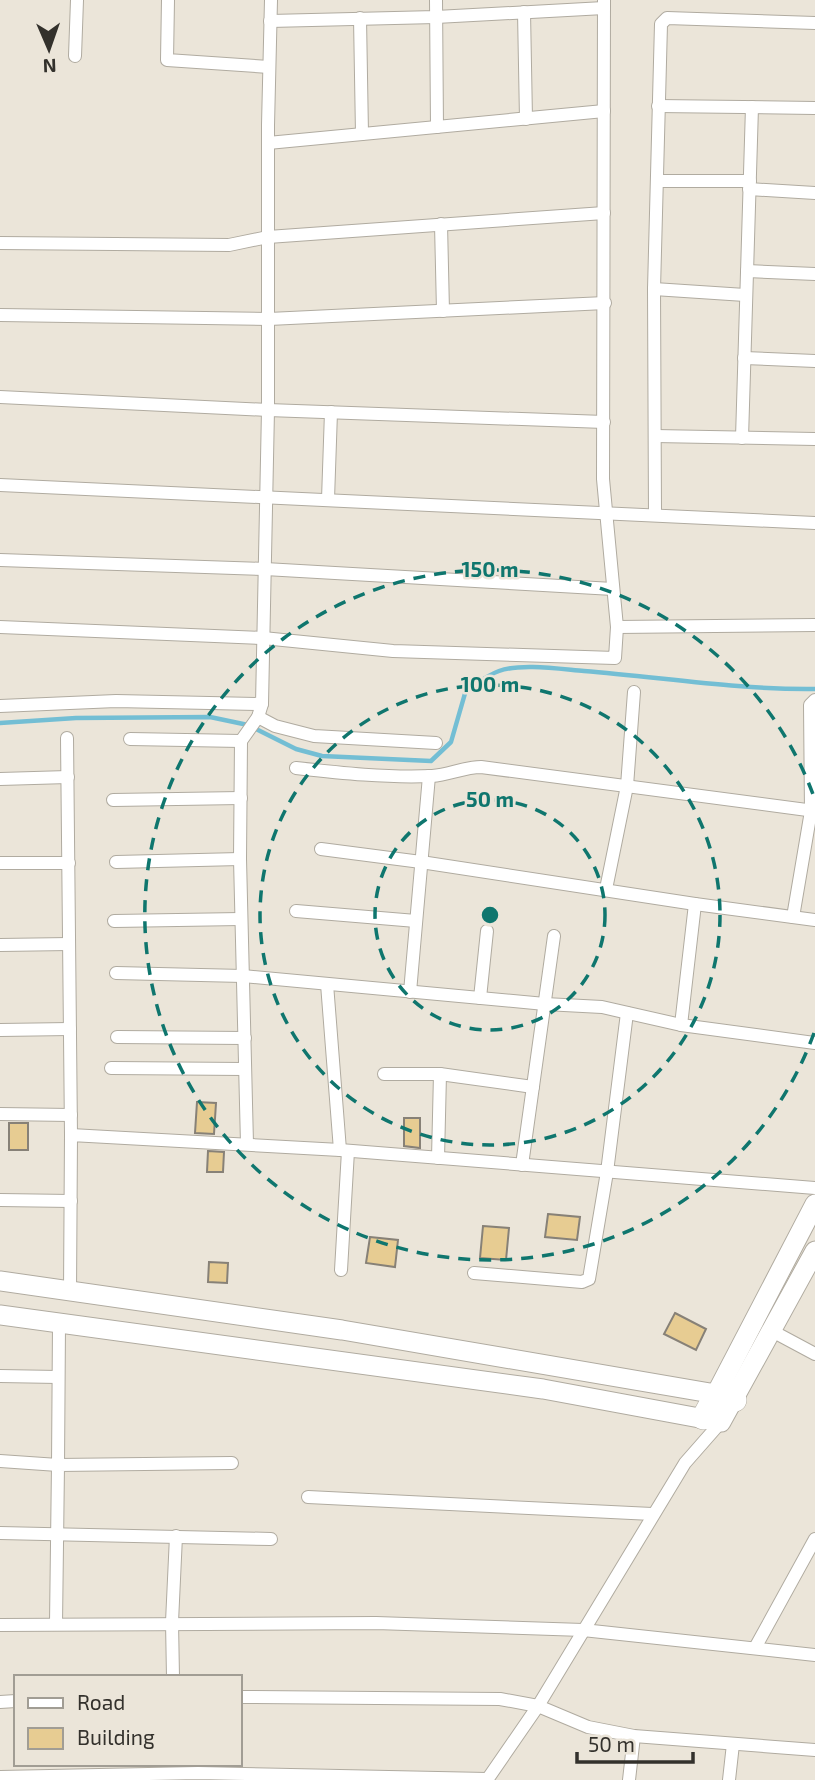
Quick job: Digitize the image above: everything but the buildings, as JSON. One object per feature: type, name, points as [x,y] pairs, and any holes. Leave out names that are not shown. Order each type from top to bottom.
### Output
[{"type":"highway","points":[[712,1420],[726,1397]]},
{"type":"main road","points":[[726,1397],[815,1204]]},
{"type":"main road","points":[[726,1397],[772,1331],[815,1251]]},
{"type":"main road","points":[[0,1282],[342,1330],[726,1397]]},
{"type":"main road","points":[[0,1315],[543,1389],[712,1420]]},
{"type":"street","points":[[75,56],[77,0]]},
{"type":"street","points":[[168,0],[167,60],[269,67]]},
{"type":"street","points":[[247,1144],[241,798],[244,737],[258,714],[265,569],[271,0]]},
{"type":"street","points":[[436,0],[437,127]]},
{"type":"street","points":[[0,627],[262,638],[394,651],[612,659],[616,656],[617,627],[603,479],[604,4],[436,17],[270,21]]},
{"type":"street","points":[[524,12],[526,119]]},
{"type":"street","points":[[359,18],[362,134]]},
{"type":"street","points":[[655,514],[654,289],[658,106],[663,20],[815,23]]},
{"type":"street","points":[[658,106],[815,108]]},
{"type":"street","points":[[742,438],[752,107]]},
{"type":"street","points":[[268,144],[604,111]]},
{"type":"street","points":[[657,181],[749,185],[815,193]]},
{"type":"street","points":[[0,243],[229,245],[268,237],[604,213]]},
{"type":"street","points":[[441,224],[443,311]]},
{"type":"street","points":[[747,271],[815,274]]},
{"type":"street","points":[[654,289],[745,295]]},
{"type":"street","points":[[0,315],[269,319],[604,303]]},
{"type":"street","points":[[744,358],[815,361]]},
{"type":"street","points":[[0,397],[604,422]]},
{"type":"street","points":[[328,499],[331,412]]},
{"type":"street","points":[[655,436],[815,439]]},
{"type":"street","points":[[0,485],[815,523]]},
{"type":"street","points":[[0,560],[265,569],[613,589]]},
{"type":"street","points":[[617,627],[815,625]]},
{"type":"street","points":[[606,889],[627,786],[634,692]]},
{"type":"street","points":[[793,917],[813,811],[810,705],[815,700]]},
{"type":"street","points":[[0,706],[116,701],[258,714],[275,726],[314,736],[436,743]]},
{"type":"street","points":[[130,739],[244,737]]},
{"type":"street","points":[[67,738],[70,1293]]},
{"type":"street","points":[[296,768],[370,775],[429,776],[481,767],[813,811]]},
{"type":"street","points":[[410,992],[429,776]]},
{"type":"street","points":[[0,779],[68,777]]},
{"type":"street","points":[[113,800],[241,798]]},
{"type":"street","points":[[321,849],[815,920]]},
{"type":"street","points":[[116,862],[240,859]]},
{"type":"street","points":[[0,863],[69,863]]},
{"type":"street","points":[[681,1025],[695,904]]},
{"type":"street","points":[[296,911],[416,921]]},
{"type":"street","points":[[114,922],[241,919]]},
{"type":"street","points":[[480,998],[486,931]]},
{"type":"street","points":[[522,1165],[554,936]]},
{"type":"street","points":[[0,945],[69,944]]},
{"type":"street","points":[[116,973],[243,976],[591,1006],[681,1025],[815,1043]]},
{"type":"street","points":[[327,984],[344,1151],[341,1270]]},
{"type":"street","points":[[474,1273],[586,1281],[589,1279],[607,1171],[627,1013]]},
{"type":"street","points":[[0,1030],[70,1029]]},
{"type":"street","points":[[117,1037],[245,1038]]},
{"type":"street","points":[[111,1068],[245,1069]]},
{"type":"street","points":[[384,1074],[440,1074],[533,1087]]},
{"type":"street","points":[[438,1158],[440,1074]]},
{"type":"street","points":[[0,1114],[71,1115]]},
{"type":"street","points":[[71,1135],[247,1144],[815,1188]]},
{"type":"street","points":[[0,1199],[71,1201]]},
{"type":"street","points":[[56,1623],[59,1325]]},
{"type":"street","points":[[772,1331],[815,1354]]},
{"type":"street","points":[[0,1376],[58,1377]]},
{"type":"street","points":[[694,1450],[712,1420]]},
{"type":"street","points":[[0,1777],[198,1773],[487,1780],[538,1706],[622,1569],[652,1514],[712,1420]]},
{"type":"street","points":[[0,1461],[58,1465],[232,1463]]},
{"type":"street","points":[[308,1497],[652,1514]]},
{"type":"street","points":[[0,1533],[271,1539]]},
{"type":"street","points":[[173,1675],[172,1622],[176,1536]]},
{"type":"street","points":[[755,1648],[811,1553],[815,1539]]},
{"type":"street","points":[[0,1625],[376,1623],[583,1630],[815,1655]]},
{"type":"street","points":[[242,1697],[500,1699],[538,1706],[588,1727],[634,1736],[815,1750]]},
{"type":"street","points":[[629,1780],[634,1736]]},
{"type":"street","points":[[729,1780],[733,1744]]},
{"type":"waterway","points":[[0,723],[76,718],[210,717],[248,725],[296,749],[322,756],[431,761],[451,742],[466,690],[491,675],[508,669],[552,668],[728,685],[815,689]]}]
